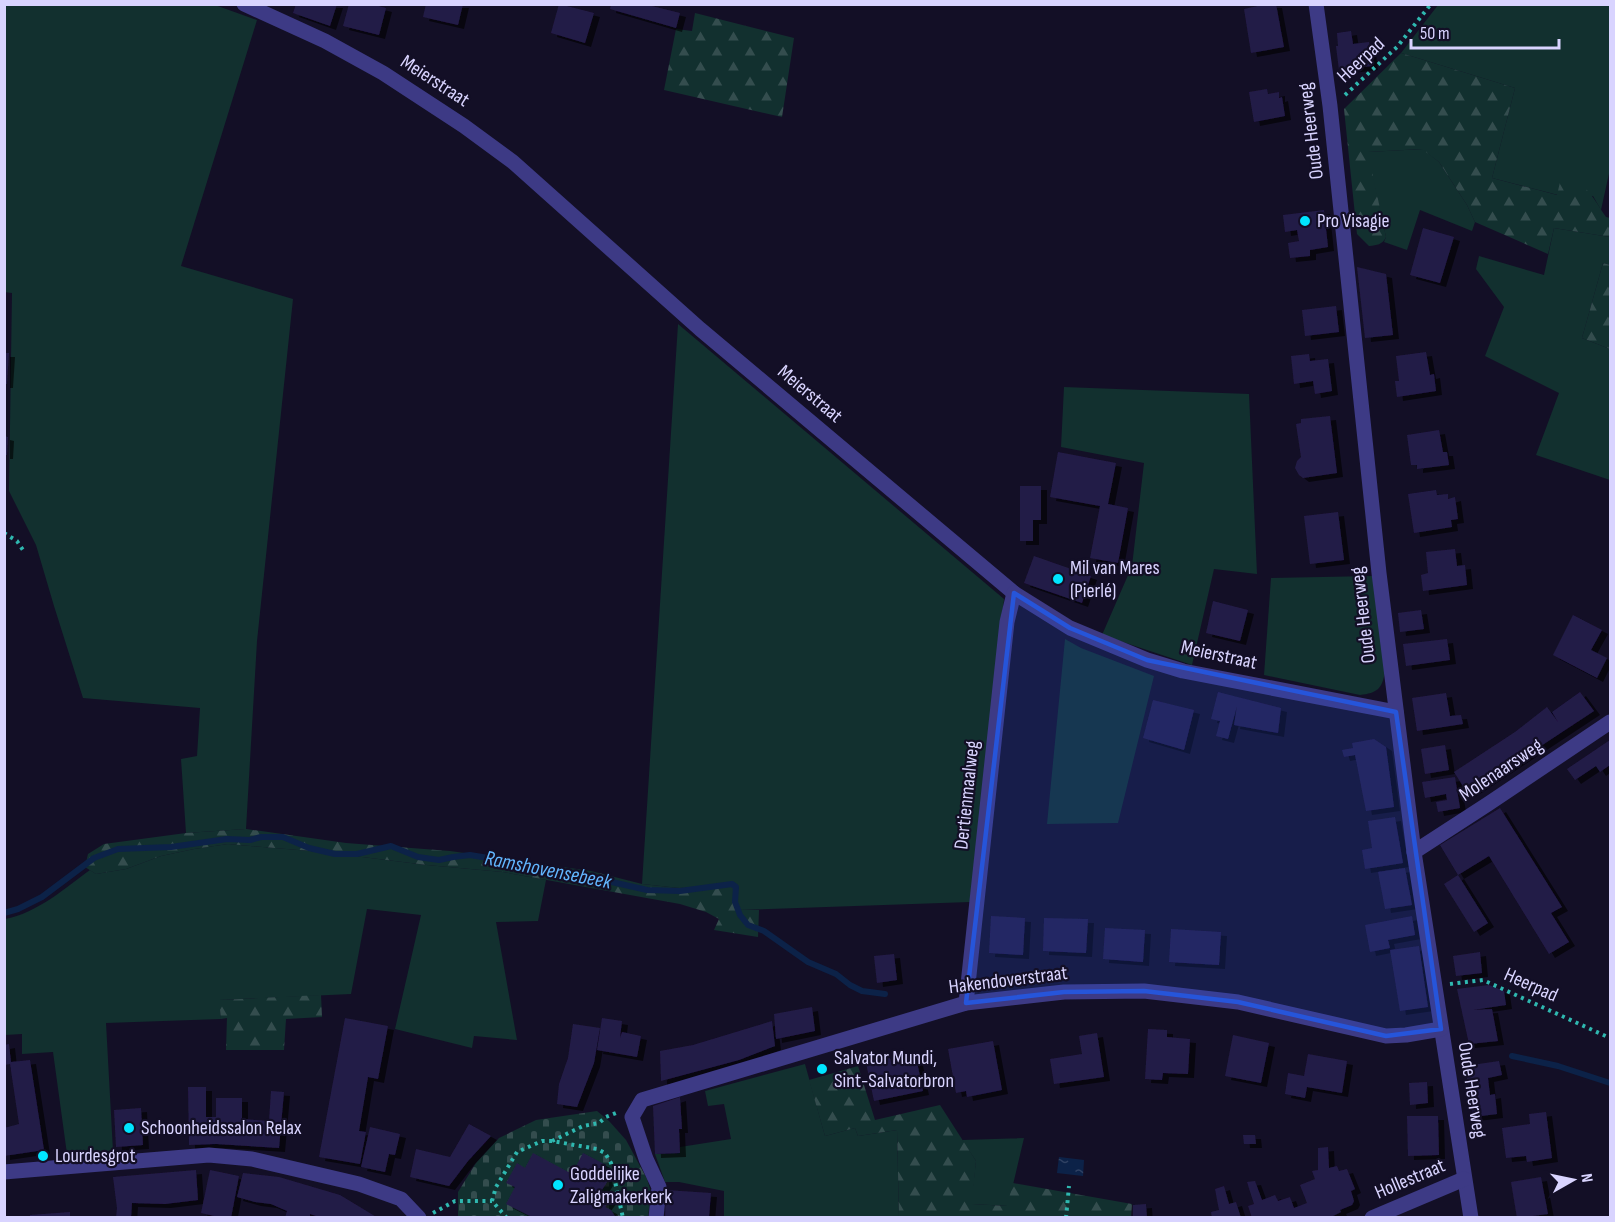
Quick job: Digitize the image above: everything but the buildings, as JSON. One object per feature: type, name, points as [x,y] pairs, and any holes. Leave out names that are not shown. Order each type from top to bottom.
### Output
[{"type":"street","name":"Meierstraat","points":[[244,4],[325,41],[383,73],[465,126],[513,162],[700,329],[1014,593],[1070,628],[1147,660],[1184,671],[1396,712]]},
{"type":"street","name":"Oude Heerweg","points":[[1316,4],[1330,106],[1379,573],[1396,712],[1414,852],[1471,1218]]},
{"type":"street","name":"Dertienmaalweg","points":[[966,1003],[1007,622],[1014,593]]},
{"type":"street","name":"Molenaarsweg","points":[[1414,852],[1611,722]]},
{"type":"street","name":"Hakendoverstraat","points":[[656,1218],[659,1187],[646,1159],[632,1116],[642,1100],[966,1003],[1064,992],[1144,991],[1238,1002],[1386,1036],[1441,1029]]},
{"type":"street","points":[[4,1172],[209,1155],[252,1159],[359,1184],[401,1199],[419,1218]]},
{"type":"street","name":"Hollestraat","points":[[1372,1218],[1464,1179]]},
{"type":"path","name":"Heerpad","points":[[1330,106],[1350,92],[1397,47],[1431,4]]},
{"type":"path","points":[[4,533],[17,541],[23,550]]},
{"type":"path","name":"Heerpad","points":[[1435,986],[1483,980],[1611,1038]]},
{"type":"path","points":[[552,1141],[583,1126],[599,1123]]},
{"type":"path","points":[[492,1201],[496,1187],[517,1152],[542,1141],[552,1141],[597,1149],[605,1153],[611,1163],[623,1218]]},
{"type":"path","points":[[1066,1218],[1069,1185]]},
{"type":"path","points":[[425,1218],[455,1201],[492,1201],[507,1218]]},
{"type":"highlighted area","points":[[1014,593],[1070,628],[1147,660],[1396,712],[1441,1029],[1386,1036],[1238,1002],[1144,991],[1064,992],[966,1003]]},
{"type":"green space","points":[[4,5],[215,5],[257,20],[181,266],[293,299],[257,641],[246,829],[186,833],[181,759],[197,756],[200,708],[83,698],[36,545],[9,491],[12,293],[4,292]]},
{"type":"green space","points":[[1438,5],[1610,5],[1610,169],[1601,210],[1593,196],[1558,195],[1492,178],[1515,88],[1401,53]]},
{"type":"green space","points":[[695,13],[794,38],[782,117],[664,90],[676,29],[692,31]]},
{"type":"green space","points":[[1401,53],[1515,88],[1492,178],[1557,195],[1561,178],[1577,183],[1593,197],[1606,217],[1610,218],[1610,237],[1554,228],[1548,254],[1475,222],[1467,205],[1439,162],[1422,149],[1368,152],[1386,237],[1381,243],[1369,246],[1357,234],[1344,109]]},
{"type":"green space","points":[[1423,149],[1439,162],[1467,205],[1475,222],[1472,231],[1420,210],[1407,250],[1384,242],[1386,237],[1367,152]]},
{"type":"green space","points":[[1554,228],[1610,237],[1610,265],[1603,263],[1582,338],[1610,349],[1610,480],[1536,455],[1559,393],[1485,356],[1504,307],[1476,269],[1479,256],[1544,275]]},
{"type":"green space","points":[[1603,263],[1610,265],[1610,349],[1582,338]]},
{"type":"green space","points":[[678,324],[1004,599],[970,902],[739,910],[738,886],[679,888],[642,884]]},
{"type":"green space","points":[[1064,387],[1249,394],[1257,574],[1214,569],[1192,665],[1102,635],[1132,566],[1144,463],[1061,447]]},
{"type":"green space","points":[[1373,576],[1385,672],[1378,689],[1360,695],[1264,675],[1271,578]]},
{"type":"green space","points":[[1065,639],[1081,648],[1154,676],[1118,823],[1047,824]]},
{"type":"green space","points":[[246,829],[346,843],[450,851],[591,871],[642,884],[679,888],[739,886],[739,910],[759,910],[758,937],[714,930],[719,919],[706,912],[680,904],[503,872],[322,852],[228,844],[161,856],[126,869],[96,874],[85,867],[88,854],[104,844],[186,833]]},
{"type":"green space","points":[[228,844],[503,872],[546,880],[538,921],[496,922],[517,1040],[474,1036],[472,1048],[395,1029],[421,915],[367,909],[351,994],[220,1000],[221,1019],[106,1023],[113,1151],[67,1154],[53,1052],[22,1054],[22,1034],[5,1035],[5,919],[39,906],[90,870],[96,874],[126,869],[161,856]]},
{"type":"green space","points":[[321,995],[322,1017],[286,1019],[284,1050],[226,1050],[227,1018],[221,1019],[219,1000]]},
{"type":"green space","points":[[805,1064],[825,1136],[855,1128],[858,1136],[897,1130],[899,1217],[724,1217],[724,1191],[679,1182],[665,1182],[655,1154],[680,1153],[680,1147],[731,1139],[724,1104],[708,1106],[705,1091]]},
{"type":"green space","points":[[858,1066],[875,1120],[940,1105],[976,1161],[972,1204],[1007,1206],[1013,1183],[1132,1204],[1131,1217],[899,1217],[897,1130],[858,1136],[855,1128],[825,1136],[809,1080]]},
{"type":"green space","points":[[597,1111],[626,1140],[647,1179],[651,1192],[648,1217],[458,1218],[458,1192],[476,1163],[499,1138],[536,1120]]},
{"type":"green space","points":[[1024,1138],[1008,1206],[971,1204],[976,1161],[962,1140]]},
{"type":"water","points":[[1059,1157],[1084,1160],[1083,1176],[1057,1173]]},
{"type":"waterway","name":"Ramshovensebeek","points":[[4,913],[42,897],[94,858],[118,849],[171,847],[261,837],[283,837],[309,848],[335,854],[357,854],[391,846],[418,857],[439,860],[470,855],[555,869],[647,890],[680,891],[732,884],[736,887],[735,902],[740,915],[748,925],[764,931],[808,962],[836,974],[850,985],[862,991],[885,994]]},
{"type":"waterway","name":"Ramshovensebeek","points":[[1512,1056],[1558,1066],[1610,1083]]},
{"type":"place","name":"Pro Visagie","points":[[1305,221]]},
{"type":"place","name":"Mil van Mares (Pierlé)","points":[[1058,579]]},
{"type":"place","name":"Salvator Mundi, Sint-Salvatorbron","points":[[822,1069]]},
{"type":"place","name":"Schoonheidssalon Relax","points":[[129,1128]]},
{"type":"place","name":"Lourdesgrot","points":[[43,1156]]},
{"type":"place","name":"Goddelijke Zaligmakerkerk","points":[[558,1185]]}]
